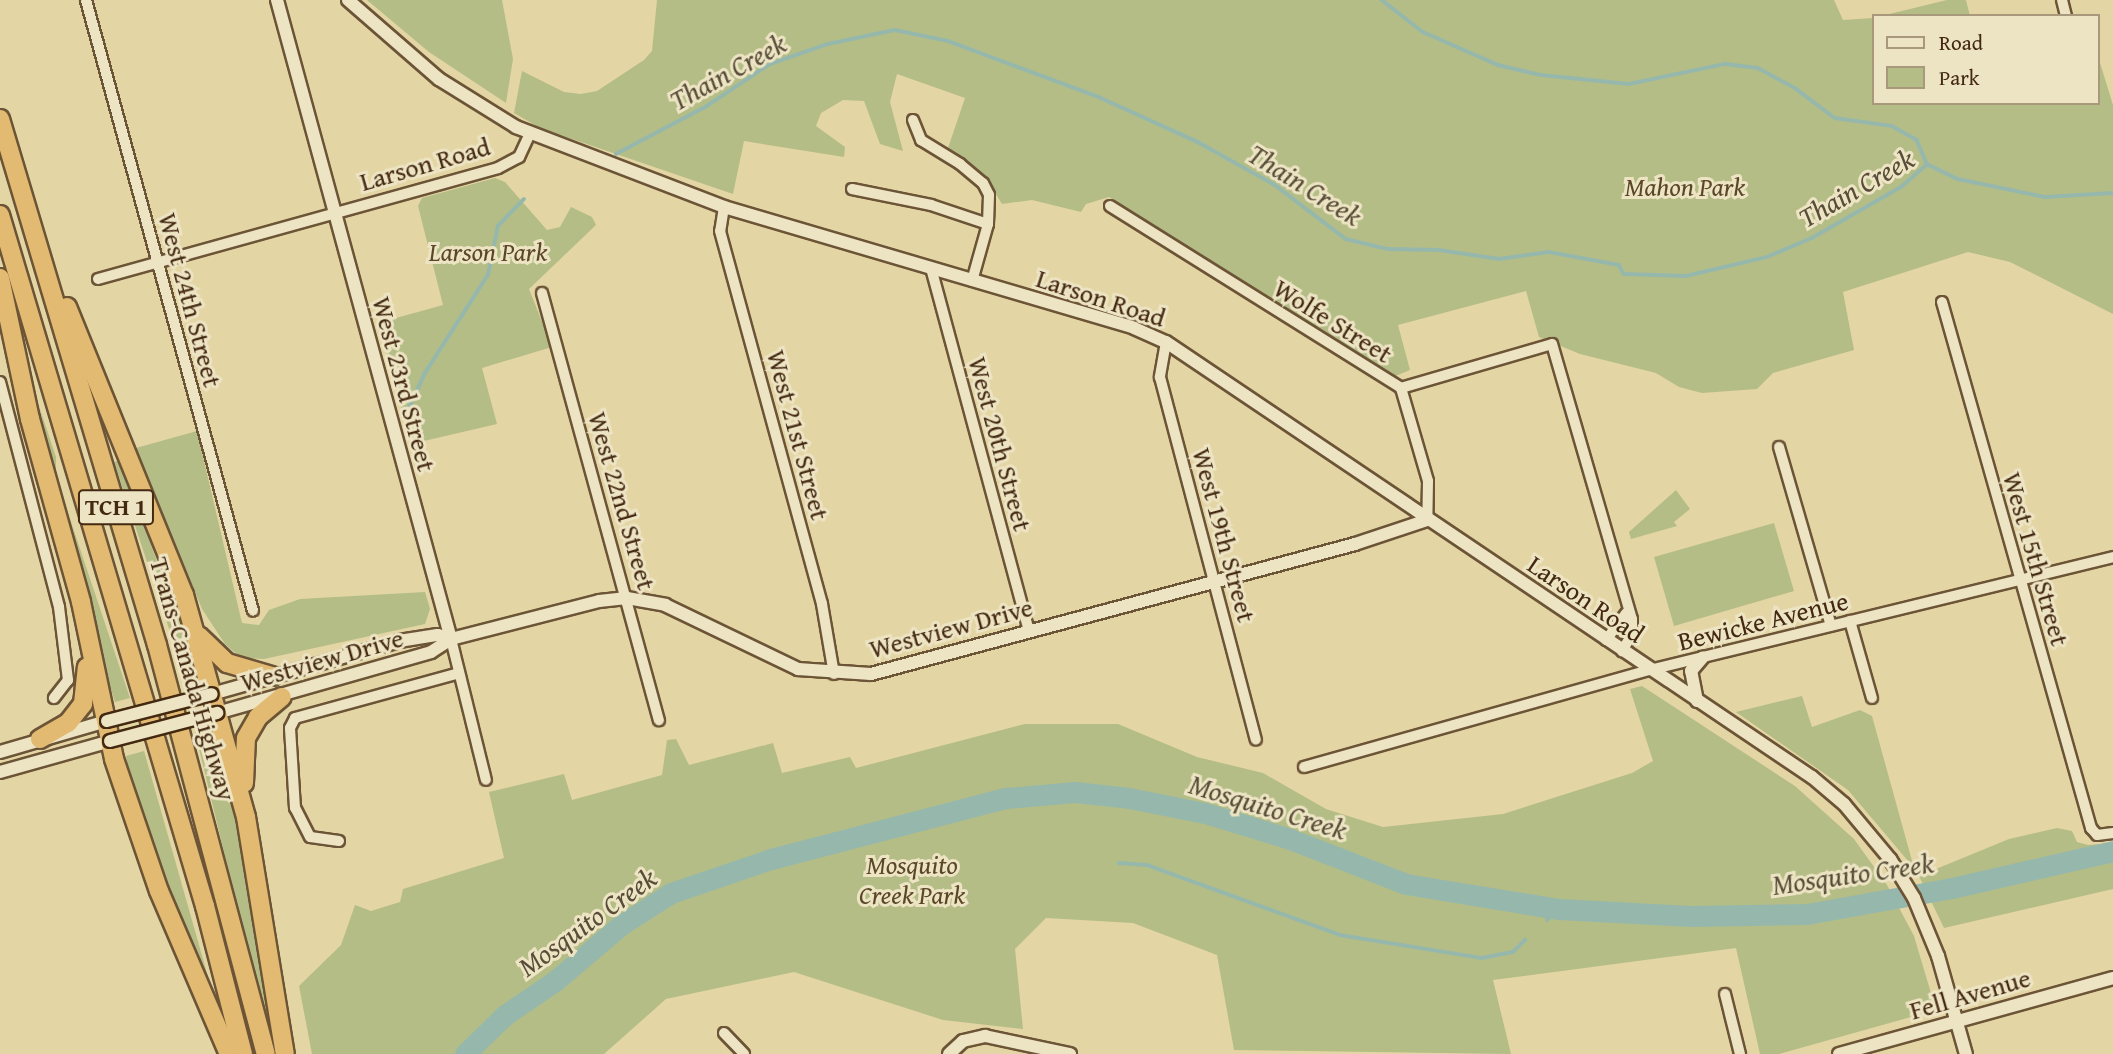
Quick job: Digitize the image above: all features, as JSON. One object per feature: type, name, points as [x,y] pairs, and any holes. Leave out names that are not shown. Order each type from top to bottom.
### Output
[{"type":"highway","name":"Trans-Canada Highway","points":[[0,119],[157,645],[266,1054]]},
{"type":"highway","points":[[25,200],[192,621],[246,817],[285,1054]]},
{"type":"highway","name":"Trans-Canada Highway","points":[[0,215],[205,906],[243,1054]]},
{"type":"highway","points":[[0,278],[30,419],[90,650],[110,741],[151,869],[229,1054]]},
{"type":"highway","points":[[192,621],[205,644],[227,663],[272,676]]},
{"type":"highway","points":[[40,739],[68,723],[83,705],[90,650]]},
{"type":"highway","points":[[246,817],[246,738],[258,717],[282,697]]},
{"type":"main road","name":"West 23rd Street","points":[[277,0],[451,639]]},
{"type":"main road","points":[[348,0],[439,79],[530,133]]},
{"type":"main road","name":"Larson Road","points":[[530,133],[724,207],[931,268],[1166,342],[1812,777],[1843,804],[1905,882],[1922,914],[1966,1054]]},
{"type":"main road","name":"Westview Drive","points":[[0,772],[282,697],[431,652],[451,639],[599,600],[627,598],[665,605],[798,669],[834,674],[890,671],[1408,529],[1427,520]]},
{"type":"main road","name":"Westview Drive","points":[[0,752],[399,641],[438,635],[451,639]]},
{"type":"main road","points":[[1697,701],[1690,671],[1703,657]]},
{"type":"main road","name":"Fell Avenue","points":[[1839,1054],[2113,978]]},
{"type":"main road","points":[[949,1054],[963,1041],[985,1036],[1070,1054]]},
{"type":"street","name":"West 24th Street","points":[[86,0],[253,611]]},
{"type":"street","points":[[912,120],[921,140],[983,183],[991,208],[972,281]]},
{"type":"street","name":"Larson Road","points":[[98,279],[498,169],[519,157],[530,133]]},
{"type":"street","points":[[852,189],[931,205],[988,224]]},
{"type":"street","name":"Wolfe Street","points":[[1110,206],[1401,388],[1552,344],[1626,613]]},
{"type":"street","name":"West 21st Street","points":[[724,207],[720,231],[809,556],[832,649],[834,674]]},
{"type":"street","name":"West 20th Street","points":[[931,268],[1029,632]]},
{"type":"street","name":"West 22nd Street","points":[[542,293],[659,720]]},
{"type":"street","name":"West 15th Street","points":[[1942,302],[2091,828],[2096,835],[2113,833]]},
{"type":"street","name":"West 19th Street","points":[[1166,342],[1159,359],[1160,377],[1256,740]]},
{"type":"street","points":[[0,382],[59,607],[68,680],[54,698]]},
{"type":"street","points":[[1401,388],[1428,481],[1427,520]]},
{"type":"street","points":[[1779,447],[1832,626]]},
{"type":"street","name":"Bewicke Avenue","points":[[1304,767],[1650,670],[2113,557]]},
{"type":"street","points":[[1606,640],[1626,613]]},
{"type":"street","points":[[1622,651],[1632,634],[1626,613]]},
{"type":"street","points":[[1850,621],[1872,698]]},
{"type":"street","name":"West 23rd Street","points":[[451,639],[486,780]]},
{"type":"street","points":[[339,841],[310,837],[295,808],[290,728],[295,718],[459,673]]},
{"type":"street","points":[[1725,994],[1740,1054]]},
{"type":"street","points":[[724,1033],[744,1054]]},
{"type":"green space","points":[[367,0],[502,0],[513,59],[506,103],[429,52]]},
{"type":"green space","name":"Mahon Park","points":[[657,0],[1834,0],[1843,20],[1871,18],[1871,105],[2099,105],[2099,60],[2113,105],[2113,314],[2010,262],[1968,252],[1843,292],[1854,350],[1773,373],[1757,389],[1702,393],[1679,387],[1656,373],[1580,354],[1539,337],[1526,291],[1398,325],[1410,370],[1393,377],[1109,197],[1086,204],[1081,212],[1032,200],[1002,204],[985,176],[948,148],[965,98],[897,74],[890,102],[903,151],[880,144],[864,101],[843,100],[821,113],[816,126],[845,147],[844,157],[744,141],[733,194],[540,128],[514,113],[522,71],[564,92],[581,94],[597,91],[644,60],[652,51]]},
{"type":"green space","points":[[1947,0],[1966,0],[1970,14],[1889,14]]},
{"type":"green space","name":"Larson Park","points":[[495,178],[505,182],[547,230],[560,227],[571,207],[592,217],[596,225],[529,289],[552,347],[482,368],[497,424],[411,444],[378,323],[443,305],[418,206],[422,198]]},
{"type":"green space","points":[[26,382],[31,382],[56,457],[56,477],[130,698],[115,702],[82,569],[59,498],[48,448],[35,427]]},
{"type":"green space","points":[[197,431],[242,623],[259,625],[269,610],[300,599],[425,592],[430,609],[425,624],[264,659],[241,658],[225,644],[202,609],[136,448]]},
{"type":"green space","points":[[120,460],[194,663],[182,668],[114,462]]},
{"type":"green space","points":[[1676,490],[1690,509],[1674,522],[1677,526],[1631,539],[1629,532]]},
{"type":"green space","points":[[1774,523],[1794,591],[1674,626],[1654,557]]},
{"type":"green space","name":"Mosquito Creek Park","points":[[1642,686],[1795,786],[1854,839],[1887,885],[1914,936],[1936,1010],[1779,1054],[1760,1054],[1736,948],[1493,980],[1511,1054],[1234,1050],[1217,955],[1133,923],[1046,918],[1015,949],[1023,1029],[943,1020],[794,972],[666,999],[604,1054],[312,1054],[299,986],[341,945],[355,905],[371,911],[400,902],[403,889],[504,858],[489,792],[564,774],[572,800],[662,775],[667,740],[676,739],[689,765],[773,743],[782,773],[850,757],[856,768],[1025,724],[1118,724],[1197,757],[1263,773],[1326,809],[1383,827],[1503,814],[1632,773],[1653,761],[1630,689]]},
{"type":"green space","points":[[1802,696],[1812,727],[1860,710],[1872,716],[1914,868],[1848,790],[1736,712]]},
{"type":"green space","points":[[195,732],[210,732],[240,836],[274,1026],[267,1030]]},
{"type":"green space","points":[[144,751],[220,1019],[132,798],[126,756]]},
{"type":"green space","points":[[2057,828],[2072,831],[2077,842],[2088,845],[2113,843],[2113,889],[1944,928],[1919,876],[2009,839]]},
{"type":"waterway","points":[[1382,0],[1423,32],[1498,65],[1541,75],[1629,84],[1725,64],[1758,68],[1795,88],[1835,118],[1892,126],[1917,140],[1927,164]]},
{"type":"waterway","name":"Thain Creek","points":[[616,154],[707,106],[770,64],[828,44],[895,30],[948,41],[1101,98],[1198,142],[1275,185],[1346,239],[1388,249],[1439,250],[1499,259],[1549,252],[1619,265],[1624,274],[1686,276],[1767,257],[1812,238],[1901,187],[1927,164]]},
{"type":"waterway","name":"Thain Creek","points":[[1927,164],[1958,179],[2045,197],[2113,193]]},
{"type":"waterway","name":"Thain Creek","points":[[405,417],[425,373],[488,275],[498,226],[524,199]]},
{"type":"waterway","name":"Mosquito Creek","points":[[465,1054],[505,1015],[555,981],[621,925],[671,893],[771,859],[1006,798],[1075,792],[1129,798],[1205,813],[1290,839],[1406,884],[1559,909],[1690,916],[1807,914],[1952,888],[2113,851]]},
{"type":"waterway","points":[[1119,863],[1147,865],[1340,935],[1482,958],[1513,952],[1525,940]]},
{"type":"waterway","points":[[1547,920],[1559,909]]}]
